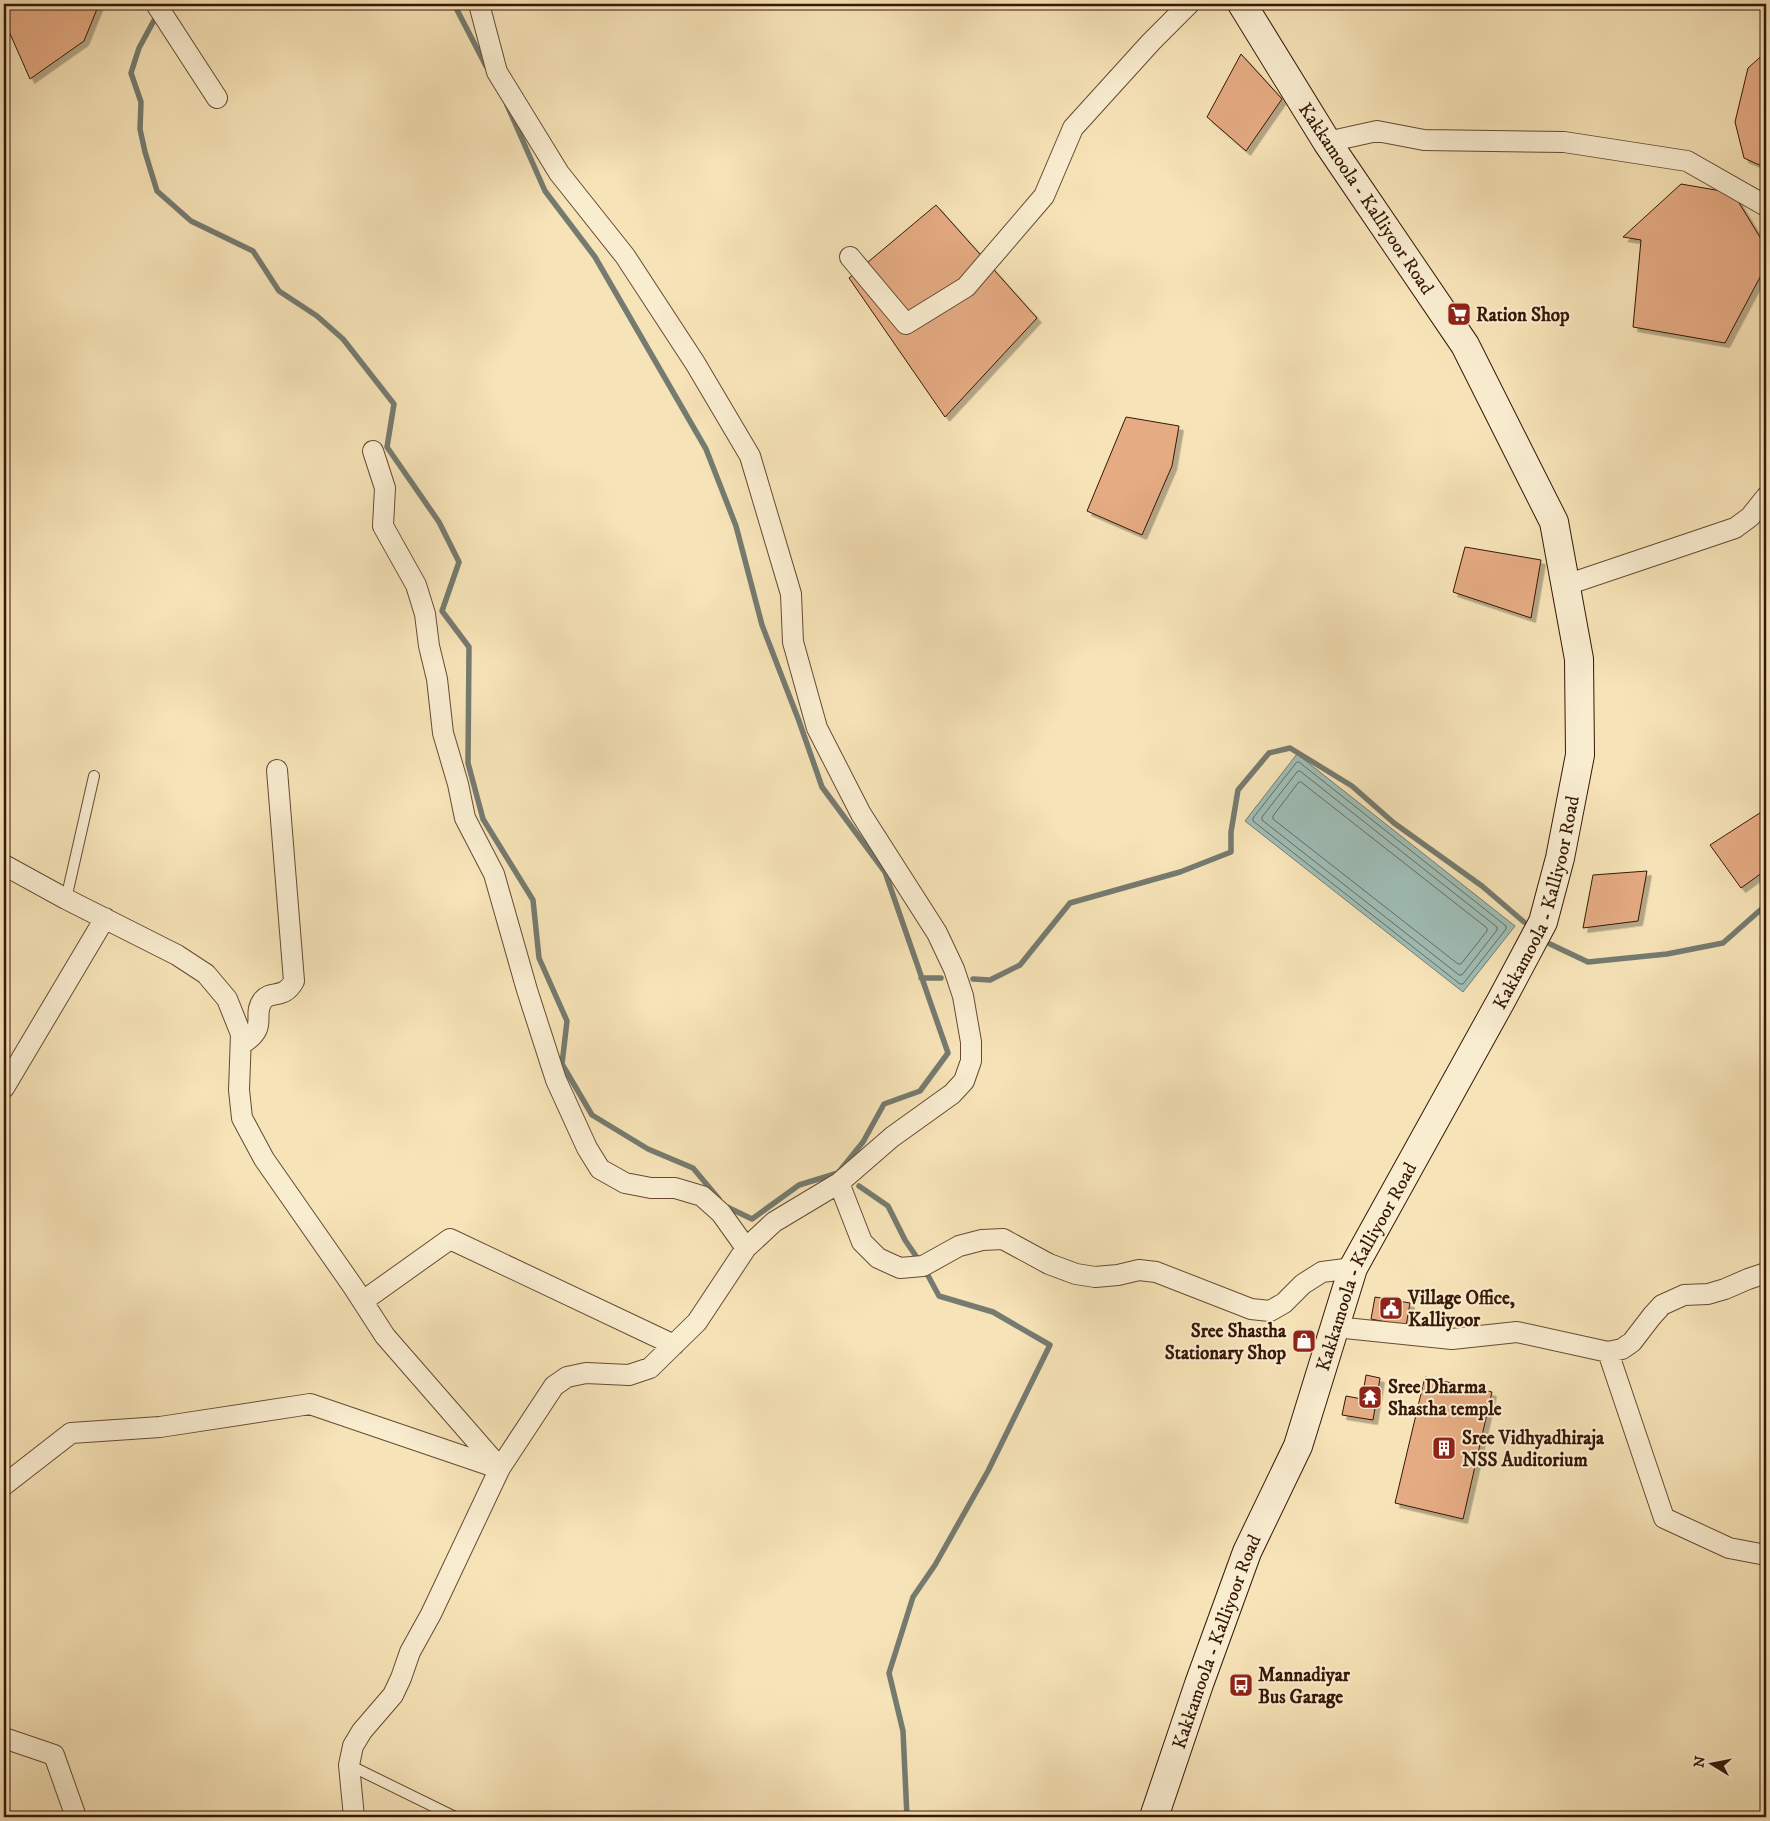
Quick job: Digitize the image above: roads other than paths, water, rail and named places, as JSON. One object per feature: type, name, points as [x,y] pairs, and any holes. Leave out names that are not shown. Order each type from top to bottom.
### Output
[{"type":"main road","name":"Kakkamoola - Kalliyoor Road","points":[[1154,1817],[1199,1684],[1247,1552],[1298,1446],[1353,1268],[1502,999],[1542,922],[1560,858],[1580,756],[1579,659],[1554,522],[1465,345],[1327,142],[1242,4]]},
{"type":"street","points":[[156,4],[217,98]]},
{"type":"street","points":[[354,1817],[349,1765],[353,1746],[362,1731],[393,1696],[410,1652],[431,1614],[500,1468],[554,1386],[567,1377],[586,1373],[629,1375],[650,1368],[697,1322],[746,1248],[774,1222],[839,1183],[892,1137],[952,1094],[964,1081],[971,1061],[971,1042],[963,996],[954,969],[937,933],[862,814],[817,728],[793,642],[791,594],[750,456],[695,364],[625,256],[560,173],[497,72],[479,4]]},
{"type":"street","points":[[850,257],[906,324],[966,288],[1044,196],[1072,128],[1151,42],[1190,4]]},
{"type":"street","points":[[1327,142],[1377,132],[1424,140],[1564,142],[1687,161],[1766,206]]},
{"type":"street","points":[[373,451],[385,488],[383,526],[416,585],[425,614],[429,646],[438,679],[443,733],[458,784],[465,818],[494,874],[527,990],[556,1080],[587,1148],[600,1169],[625,1183],[651,1188],[675,1188],[702,1196],[721,1213],[746,1248]]},
{"type":"street","points":[[1566,586],[1735,528],[1750,517],[1766,497]]},
{"type":"street","points":[[242,1044],[255,1033],[258,1027],[261,1002],[266,997],[282,994],[290,989],[294,980],[277,770]]},
{"type":"street","points":[[4,865],[66,899],[177,955],[206,974],[227,1000],[241,1034],[239,1090],[242,1118],[264,1159],[385,1336],[500,1468]]},
{"type":"street","points":[[4,1088],[105,918]]},
{"type":"street","points":[[839,1183],[862,1242],[878,1258],[900,1268],[923,1266],[959,1246],[982,1240],[1003,1239],[1049,1264],[1076,1274],[1095,1277],[1118,1275],[1139,1270],[1156,1272],[1252,1309],[1270,1311],[1284,1303],[1303,1284],[1322,1272],[1353,1268]]},
{"type":"street","points":[[362,1301],[450,1239],[674,1345]]},
{"type":"street","points":[[1335,1327],[1452,1339],[1517,1332],[1608,1352],[1622,1349],[1632,1342],[1662,1305],[1684,1295],[1708,1294],[1725,1289],[1766,1273]]},
{"type":"street","points":[[1608,1352],[1664,1518],[1729,1548],[1766,1555]]},
{"type":"street","points":[[4,1485],[71,1433],[160,1427],[310,1404],[500,1468]]},
{"type":"street","points":[[4,1738],[54,1755],[76,1817]]},
{"type":"lane","points":[[66,899],[94,776]]},
{"type":"lane","points":[[349,1765],[455,1817]]},
{"type":"water","points":[[1297,754],[1515,926],[1463,992],[1245,821]]},
{"type":"waterway","points":[[454,4],[486,66]]},
{"type":"waterway","points":[[158,13],[139,48],[131,73],[141,102],[140,129],[157,191],[191,221],[253,251],[279,291],[317,316],[343,339],[394,404],[387,447],[439,522],[459,562],[442,611],[469,647],[468,763],[483,819],[533,900],[539,958],[567,1021],[562,1064],[592,1115],[648,1149],[693,1168],[719,1199]]},
{"type":"waterway","points":[[507,105],[545,191],[595,257],[706,449],[736,526],[762,625],[822,787],[885,872],[948,1053],[920,1091],[884,1104],[863,1142],[838,1173],[799,1185],[752,1219],[725,1206]]},
{"type":"waterway","points":[[973,979],[990,980],[1020,965],[1070,903],[1180,872],[1231,852],[1231,832],[1238,790],[1269,753],[1290,748],[1352,786],[1394,823],[1482,886],[1524,922]]},
{"type":"waterway","points":[[1550,944],[1588,962],[1667,954],[1723,943],[1766,905]]},
{"type":"waterway","points":[[921,978],[941,978]]},
{"type":"waterway","points":[[859,1186],[888,1206],[905,1240],[920,1262]]},
{"type":"waterway","points":[[907,1817],[903,1731],[889,1673],[913,1597],[935,1565],[988,1471],[1050,1345],[993,1312],[939,1296],[925,1270]]},
{"type":"place","name":"Ration Shop","points":[[1459,314]]},
{"type":"place","name":"Village Office, Kalliyoor","points":[[1391,1308]]},
{"type":"place","name":"Sree Shastha Stationary Shop","points":[[1304,1341]]},
{"type":"place","name":"Sree Dharma Shastha temple","points":[[1370,1397]]},
{"type":"place","name":"Sree Vidhyadhiraja NSS Auditorium","points":[[1444,1448]]},
{"type":"place","name":"Mannadiyar Bus Garage","points":[[1241,1685]]}]
